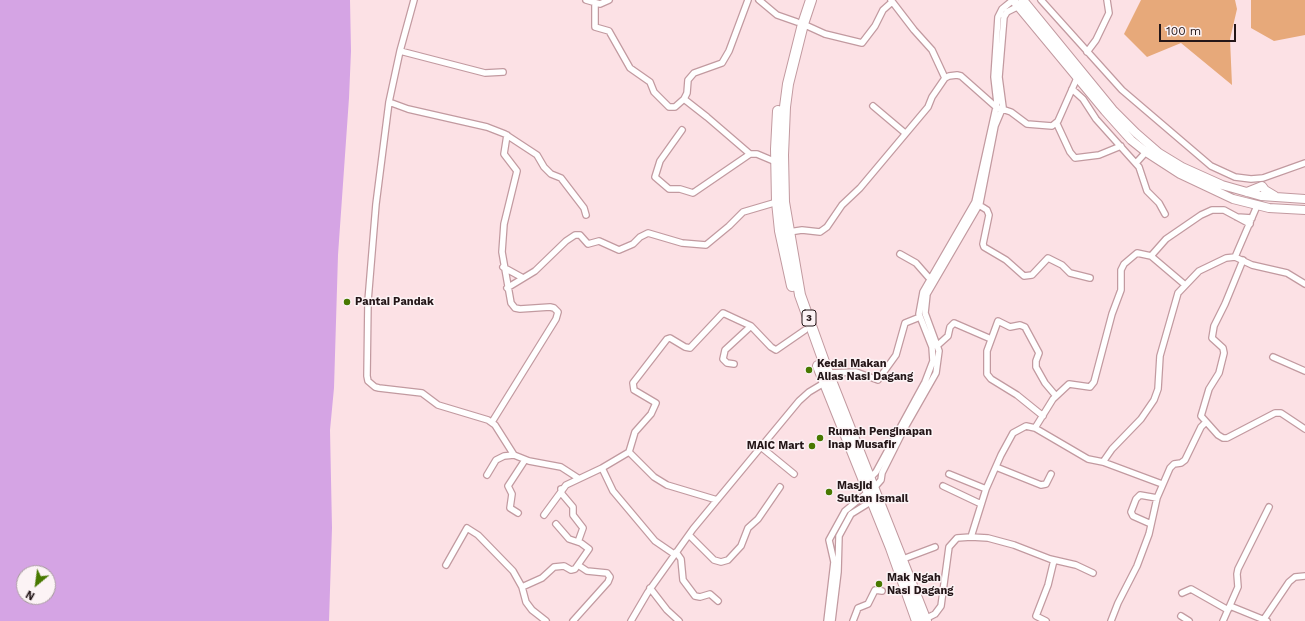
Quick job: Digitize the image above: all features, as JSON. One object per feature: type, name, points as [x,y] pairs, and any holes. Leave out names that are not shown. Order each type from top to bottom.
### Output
[{"type":"highway","name":"3","points":[[804,0],[785,107],[783,178],[784,202],[800,295],[826,378],[871,494],[923,620]]},
{"type":"highway","name":"3","points":[[811,0],[800,23],[782,82],[778,109],[776,162],[777,202],[780,231],[795,300],[805,330],[870,478],[871,494],[903,559],[923,620]]},
{"type":"main road","points":[[1017,2],[1122,130],[1146,152],[1180,174],[1215,192],[1257,206],[1305,210]]},
{"type":"main road","points":[[1017,2],[1113,110],[1136,133],[1160,153],[1207,180],[1261,196],[1305,199]]},
{"type":"main road","points":[[1247,192],[1262,182],[1265,190],[1279,198]]},
{"type":"main road","points":[[1261,196],[1282,209]]},
{"type":"street","points":[[414,0],[400,51],[389,102],[376,204],[368,301],[368,381],[375,387],[379,388],[422,393],[438,405],[492,422],[514,455]]},
{"type":"street","points":[[586,0],[600,4],[609,0]]},
{"type":"street","points":[[595,3],[594,24],[597,28],[609,31],[630,68],[650,82],[654,92],[669,107],[677,106],[684,99],[687,93],[688,80],[694,73],[722,63],[729,50],[748,0]]},
{"type":"street","points":[[759,0],[777,15],[829,35],[864,43],[883,10],[891,1],[932,50],[945,78]]},
{"type":"street","points":[[1041,0],[1122,90],[1210,166],[1235,177],[1262,182],[1305,164]]},
{"type":"street","points":[[1087,52],[1096,40],[1109,13],[1107,0]]},
{"type":"street","points":[[832,621],[838,572],[839,536],[851,514],[871,494],[880,480],[903,431],[936,373],[939,360],[938,345],[925,313],[927,294],[979,206],[999,108],[999,77],[1004,17],[1017,2]]},
{"type":"street","points":[[400,51],[485,73],[503,72]]},
{"type":"street","points":[[789,232],[802,230],[823,231],[845,201],[860,188],[928,107],[932,97],[945,78],[953,75],[961,76],[999,108],[1011,112],[1024,122],[1032,125],[1052,126],[1057,124],[1078,78]]},
{"type":"street","points":[[1072,89],[1083,99],[1096,119],[1136,163],[1143,175],[1147,191],[1159,203],[1166,214]]},
{"type":"street","points":[[684,99],[707,116],[750,154]]},
{"type":"street","points":[[389,102],[408,110],[492,128],[507,135],[539,157],[544,167],[551,174],[560,178],[584,208],[586,215]]},
{"type":"street","points":[[873,106],[896,127],[905,133]]},
{"type":"street","points":[[870,478],[876,472],[926,382],[933,361],[932,347],[920,317],[919,310],[922,292],[975,202],[990,130],[999,108]]},
{"type":"street","points":[[1057,124],[1070,152],[1075,158],[1099,155],[1121,146]]},
{"type":"street","points":[[896,127],[899,140]]},
{"type":"street","points":[[682,130],[660,161],[655,177],[669,190],[680,189],[693,193],[750,154],[756,154],[776,162]]},
{"type":"street","points":[[492,422],[556,319],[558,312],[550,307],[515,308],[511,303],[503,266],[502,252],[504,224],[517,171],[504,154],[507,135]]},
{"type":"street","points":[[1136,163],[1146,152]]},
{"type":"street","points":[[1261,196],[1262,182]]},
{"type":"street","points":[[507,288],[539,267],[575,234],[580,235],[588,244],[599,241],[619,250],[632,244],[640,237],[648,233],[682,243],[706,245],[743,212],[777,202]]},
{"type":"street","points":[[979,206],[987,210],[989,215],[983,244],[984,247],[1006,260],[1024,276],[1032,275],[1048,258],[1062,265],[1070,273],[1090,278]]},
{"type":"street","points":[[1235,257],[1257,206]]},
{"type":"street","points":[[1151,256],[1166,239],[1205,212],[1212,210],[1224,210],[1236,217],[1251,221]]},
{"type":"street","points":[[1035,428],[1056,396],[1069,384],[1085,387],[1092,385],[1121,290],[1122,267],[1137,253],[1151,256],[1184,284]]},
{"type":"street","points":[[900,254],[916,263],[930,278]]},
{"type":"street","points":[[1103,462],[1112,449],[1142,419],[1157,394],[1162,349],[1178,293],[1184,284],[1204,267],[1226,258],[1235,257],[1252,265],[1287,273],[1305,284]]},
{"type":"street","points":[[1243,260],[1212,332],[1212,338],[1223,348],[1224,353],[1219,374],[1209,389],[1201,416],[1218,436],[1223,438],[1228,438],[1275,413],[1282,413],[1305,429]]},
{"type":"street","points":[[503,266],[524,278]]},
{"type":"street","points":[[544,515],[561,489],[578,478],[602,468],[629,452],[635,432],[651,414],[656,403],[634,390],[632,383],[666,339],[670,338],[685,347],[690,348],[723,313],[751,326],[771,348],[776,350],[805,330]]},
{"type":"street","points":[[631,621],[650,588],[689,535],[804,395],[826,378],[856,372],[878,380],[896,355],[905,323],[920,317]]},
{"type":"street","points":[[1042,416],[1017,396],[988,377],[986,358],[998,321],[1010,326],[1020,325],[1025,327],[1039,353],[1036,361],[1036,367],[1045,383],[1056,396]]},
{"type":"street","points":[[938,345],[948,336],[950,327],[954,323],[991,339]]},
{"type":"street","points":[[734,364],[727,363],[723,359],[725,350],[751,326]]},
{"type":"street","points":[[1273,358],[1305,371]]},
{"type":"street","points":[[1111,621],[1118,603],[1137,566],[1151,524],[1157,498],[1171,465],[1184,460],[1201,427],[1206,422]]},
{"type":"street","points":[[970,537],[986,489],[1012,433],[1026,426],[1035,428],[1088,459],[1103,462],[1162,484]]},
{"type":"street","points":[[761,447],[794,474]]},
{"type":"street","points":[[629,452],[654,477],[667,485],[717,500]]},
{"type":"street","points":[[487,475],[496,460],[504,456],[514,455],[525,460],[555,465],[578,478]]},
{"type":"street","points":[[518,513],[510,508],[512,494],[508,486],[525,460]]},
{"type":"street","points":[[996,467],[1041,485],[1046,484],[1051,474]]},
{"type":"street","points":[[602,468],[613,491],[655,540],[681,559],[683,580],[695,596],[700,597],[710,594],[718,601]]},
{"type":"street","points":[[949,474],[986,489]]},
{"type":"street","points":[[943,486],[981,504]]},
{"type":"street","points":[[689,535],[714,560],[720,562],[728,560],[741,546],[748,528],[758,519],[780,487]]},
{"type":"street","points":[[561,489],[562,494],[573,507],[573,515],[583,528],[578,542]]},
{"type":"street","points":[[827,621],[834,562],[830,537],[845,511],[871,494]]},
{"type":"street","points":[[1151,524],[1133,516],[1131,512],[1136,499],[1140,495],[1157,498]]},
{"type":"street","points":[[1223,621],[1238,587],[1238,569],[1269,507]]},
{"type":"street","points":[[522,587],[542,578],[554,567],[564,566],[572,570],[578,565],[589,549],[569,538],[556,524]]},
{"type":"street","points":[[446,565],[467,528],[478,535],[513,571],[522,587],[529,606],[544,621]]},
{"type":"street","points":[[923,620],[935,614],[940,606],[949,547],[957,538],[970,537],[1003,542],[1054,560],[1076,565],[1093,573]]},
{"type":"street","points":[[903,559],[935,547]]},
{"type":"street","points":[[1046,621],[1035,619],[1048,585],[1054,560]]},
{"type":"street","points":[[573,621],[608,582],[610,577],[607,573],[587,571],[578,565]]},
{"type":"street","points":[[1182,593],[1191,589],[1229,608],[1266,620],[1289,582],[1295,577],[1305,576]]},
{"type":"street","points":[[650,588],[667,610],[679,621]]},
{"type":"street","points":[[853,621],[858,608],[868,604],[875,590],[882,591]]},
{"type":"street","points":[[1182,616],[1189,621]]},
{"type":"shaded area","points":[[0,0],[350,0],[351,51],[349,98],[338,255],[334,388],[330,430],[332,528],[329,621],[0,621]]},
{"type":"shaded area","points":[[1141,0],[1235,0],[1237,9],[1230,39],[1232,85],[1181,43],[1147,57],[1124,34]]},
{"type":"shaded area","points":[[1251,0],[1305,0],[1305,35],[1274,41],[1251,28]]},
{"type":"place","name":"Pantai Pandak","points":[[347,302]]},
{"type":"place","name":"Kedai Makan Alias Nasi Dagang","points":[[809,370]]},
{"type":"place","name":"Rumah Penginapan Inap Musafir","points":[[820,438]]},
{"type":"place","name":"MAIC Mart","points":[[812,446]]},
{"type":"place","name":"Masjid Sultan Ismail","points":[[829,492]]},
{"type":"place","name":"Mak Ngah Nasi Dagang","points":[[879,584]]}]
